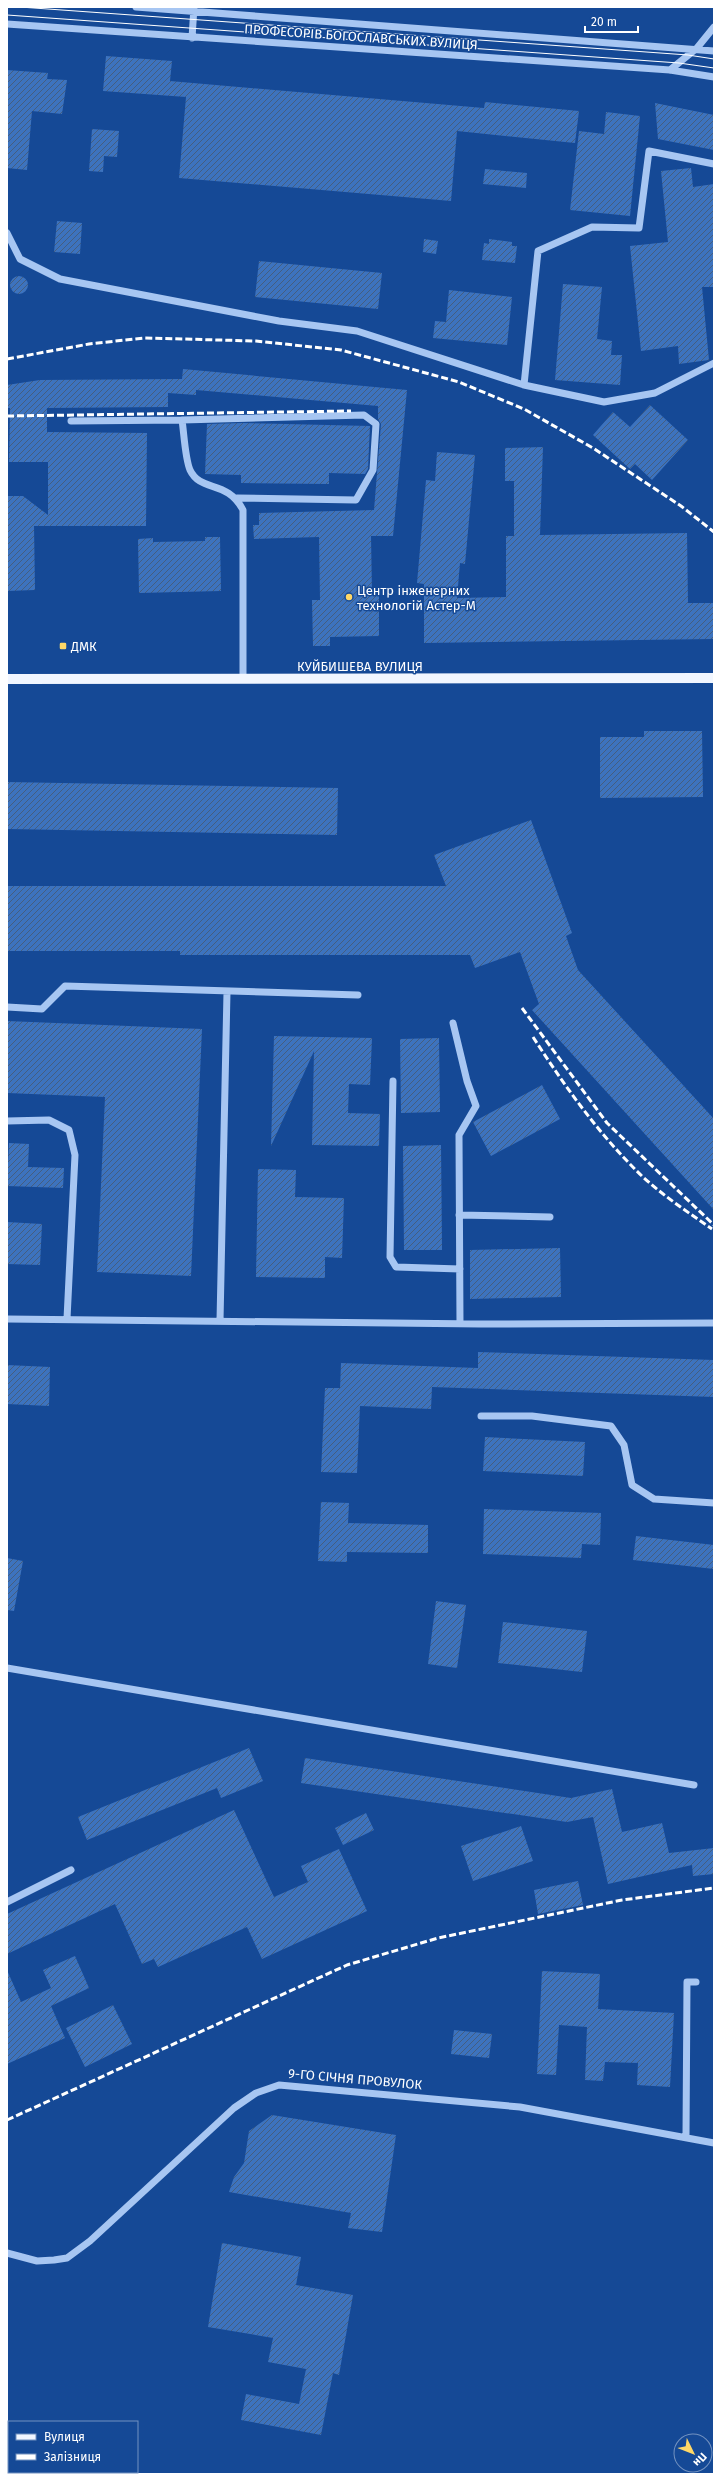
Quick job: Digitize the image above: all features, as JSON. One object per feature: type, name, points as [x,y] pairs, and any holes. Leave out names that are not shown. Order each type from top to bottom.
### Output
[{"type":"main road","name":"КУЙБИШЕВА ВУЛИЦЯ","points":[[7,679],[714,678]]},
{"type":"street","name":"ПРОФЕСОРІВ БОГОСЛАВСЬКИХ ВУЛИЦЯ","points":[[136,7],[194,9],[714,50]]},
{"type":"street","points":[[192,38],[194,9]]},
{"type":"street","name":"ПРОФЕСОРІВ БОГОСЛАВСЬКИХ ВУЛИЦЯ","points":[[7,24],[670,70],[714,77]]},
{"type":"street","points":[[670,70],[697,48],[714,27]]},
{"type":"street","points":[[524,386],[538,250],[592,228],[639,228],[649,151],[714,164]]},
{"type":"street","points":[[7,233],[20,259],[60,279],[279,321],[357,331],[524,386],[604,402],[655,393],[714,363]]},
{"type":"street","points":[[71,421],[182,420],[364,415],[376,424],[373,470],[356,500],[237,498],[219,487],[196,479],[189,469],[182,420]]},
{"type":"street","points":[[237,498],[243,510],[243,679]]},
{"type":"street","points":[[7,1007],[42,1008],[65,986],[228,992],[358,994]]},
{"type":"street","points":[[220,1321],[228,992]]},
{"type":"street","points":[[453,1023],[467,1081],[476,1106],[459,1135],[460,1324]]},
{"type":"street","points":[[393,1081],[390,1258],[396,1267],[460,1269]]},
{"type":"street","points":[[7,1121],[49,1120],[69,1130],[75,1155],[67,1319]]},
{"type":"street","points":[[459,1215],[550,1217]]},
{"type":"street","points":[[7,1319],[460,1324],[714,1323]]},
{"type":"street","points":[[481,1416],[532,1416],[611,1426],[624,1445],[632,1485],[654,1499],[714,1503]]},
{"type":"street","points":[[7,1668],[694,1785]]},
{"type":"street","points":[[7,1902],[71,1870]]},
{"type":"street","points":[[686,2137],[687,1982],[696,1982]]},
{"type":"street","name":"9-ГО СІЧНЯ ПРОВУЛОК","points":[[7,2253],[37,2261],[67,2258],[90,2242],[234,2108],[256,2093],[279,2085],[520,2107],[714,2143]]},
{"type":"building","points":[[106,56],[172,61],[170,81],[484,108],[485,102],[579,111],[575,143],[457,131],[451,201],[179,178],[186,97],[103,91]]},
{"type":"building","points":[[7,70],[48,73],[47,79],[67,80],[62,114],[32,111],[27,170],[7,168]]},
{"type":"building","points":[[655,103],[714,115],[714,150],[658,139]]},
{"type":"building","points":[[606,112],[640,116],[630,216],[570,210],[579,131],[604,134]]},
{"type":"building","points":[[92,129],[119,131],[117,157],[104,156],[103,172],[89,171]]},
{"type":"building","points":[[691,168],[693,187],[714,184],[714,287],[702,287],[709,360],[679,364],[678,346],[641,351],[630,246],[668,242],[661,171]]},
{"type":"building","points":[[485,169],[527,173],[526,188],[483,184]]},
{"type":"building","points":[[57,221],[82,223],[80,254],[54,252]]},
{"type":"building","points":[[424,239],[438,241],[436,254],[423,252]]},
{"type":"building","points":[[489,239],[512,242],[512,246],[517,246],[515,263],[482,260],[484,243],[489,244]]},
{"type":"building","points":[[259,261],[382,273],[378,309],[255,297]]},
{"type":"building","points":[[15,276],[23,276],[28,281],[26,292],[23,294],[15,294],[10,289],[10,281]]},
{"type":"building","points":[[563,284],[602,287],[597,339],[612,341],[611,355],[622,355],[620,385],[555,380]]},
{"type":"building","points":[[449,290],[512,297],[507,345],[433,338],[435,321],[446,322]]},
{"type":"building","points":[[183,369],[407,390],[393,536],[371,536],[372,594],[379,593],[379,636],[330,637],[330,646],[313,646],[312,600],[320,600],[319,537],[254,539],[253,525],[259,525],[259,513],[374,510],[381,424],[378,419],[378,406],[196,390],[196,395],[168,393],[168,407],[47,408],[47,432],[147,433],[146,526],[34,526],[35,590],[7,591],[7,496],[23,496],[48,515],[48,462],[9,462],[10,408],[7,408],[7,385],[40,380],[182,379]]},
{"type":"building","points":[[650,405],[688,440],[652,480],[635,464],[630,469],[593,435],[613,412],[630,427]]},
{"type":"building","points":[[242,423],[370,426],[368,469],[365,474],[329,473],[329,484],[241,483],[241,475],[205,474],[207,424]]},
{"type":"building","points":[[543,447],[540,535],[687,533],[688,603],[714,603],[714,639],[424,643],[424,584],[417,583],[426,480],[435,481],[437,452],[475,455],[465,564],[460,563],[457,598],[506,597],[506,536],[514,536],[514,481],[505,481],[505,448]]},
{"type":"building","points":[[205,537],[220,537],[221,591],[139,593],[138,539],[153,538],[153,542],[205,541]]},
{"type":"building","points":[[644,731],[702,731],[703,797],[600,798],[600,737],[644,737]]},
{"type":"building","points":[[7,782],[338,788],[337,835],[7,829]]},
{"type":"building","points":[[531,820],[572,933],[566,936],[578,970],[714,1119],[714,1210],[532,1010],[539,1004],[520,952],[475,968],[470,955],[180,955],[180,951],[7,951],[7,886],[446,886],[434,855]]},
{"type":"building","points":[[7,1021],[202,1029],[191,1276],[97,1272],[105,1097],[7,1093]]},
{"type":"building","points":[[274,1036],[372,1038],[370,1085],[349,1084],[348,1113],[380,1114],[379,1146],[312,1145],[314,1051],[271,1146]]},
{"type":"building","points":[[439,1038],[440,1112],[401,1113],[400,1039]]},
{"type":"building","points":[[542,1085],[560,1119],[491,1156],[473,1122]]},
{"type":"building","points":[[9,1143],[29,1144],[28,1167],[64,1168],[63,1188],[7,1186]]},
{"type":"building","points":[[441,1145],[442,1250],[404,1250],[403,1146]]},
{"type":"building","points":[[258,1169],[296,1170],[295,1197],[344,1198],[342,1258],[325,1257],[325,1278],[256,1277]]},
{"type":"building","points":[[7,1222],[42,1224],[40,1265],[7,1264]]},
{"type":"building","points":[[560,1248],[561,1297],[470,1299],[470,1250]]},
{"type":"building","points":[[478,1352],[714,1360],[714,1397],[432,1387],[431,1409],[360,1406],[357,1473],[321,1472],[325,1388],[340,1388],[341,1363],[478,1368]]},
{"type":"building","points":[[7,1365],[50,1367],[49,1406],[7,1404]]},
{"type":"building","points":[[485,1437],[585,1442],[583,1476],[483,1471]]},
{"type":"building","points":[[321,1502],[349,1503],[348,1523],[428,1525],[428,1553],[347,1552],[347,1562],[318,1561]]},
{"type":"building","points":[[484,1509],[601,1513],[600,1545],[582,1544],[581,1558],[483,1554]]},
{"type":"building","points":[[636,1536],[714,1545],[714,1569],[633,1560]]},
{"type":"building","points":[[7,1558],[23,1561],[14,1611],[7,1610]]},
{"type":"building","points":[[436,1601],[466,1605],[457,1668],[428,1664]]},
{"type":"building","points":[[503,1622],[587,1631],[582,1672],[498,1663]]},
{"type":"building","points":[[249,1748],[263,1781],[221,1798],[217,1788],[87,1840],[78,1817]]},
{"type":"building","points":[[305,1758],[571,1798],[612,1789],[622,1832],[662,1823],[669,1853],[714,1848],[714,1874],[693,1876],[692,1865],[608,1884],[593,1817],[567,1822],[301,1783]]},
{"type":"building","points":[[234,1810],[274,1897],[308,1882],[301,1866],[339,1849],[367,1911],[262,1959],[247,1927],[158,1967],[154,1959],[142,1964],[115,1904],[7,1954],[7,1914]]},
{"type":"building","points":[[366,1813],[374,1830],[343,1845],[335,1828]]},
{"type":"building","points":[[521,1826],[533,1861],[473,1881],[461,1846]]},
{"type":"building","points":[[578,1881],[583,1905],[538,1914],[534,1890]]},
{"type":"building","points":[[75,1956],[89,1988],[51,2006],[65,2038],[7,2064],[7,1970],[21,2002],[51,1988],[43,1970]]},
{"type":"building","points":[[542,1971],[600,1974],[598,2009],[674,2013],[670,2087],[637,2085],[638,2063],[605,2062],[603,2081],[585,2080],[587,2027],[559,2025],[556,2075],[537,2074]]},
{"type":"building","points":[[113,2005],[132,2044],[85,2067],[66,2028]]},
{"type":"building","points":[[454,2030],[492,2034],[489,2058],[451,2054]]},
{"type":"building","points":[[272,2115],[396,2135],[382,2232],[348,2228],[351,2213],[229,2192],[234,2177],[244,2163],[249,2131]]},
{"type":"building","points":[[222,2243],[301,2257],[296,2285],[353,2295],[339,2375],[333,2373],[321,2435],[241,2420],[246,2394],[299,2404],[306,2369],[268,2362],[273,2338],[208,2327]]},
{"type":"tram line","points":[[20,7],[688,55],[714,59]]},
{"type":"tram line","points":[[7,15],[679,63],[714,68]]},
{"type":"railway","points":[[7,359],[89,344],[144,338],[256,341],[341,350],[459,382],[524,409],[593,448],[681,506],[714,532]]},
{"type":"railway","points":[[7,416],[351,411]]},
{"type":"railway","points":[[522,1008],[607,1123],[714,1225]]},
{"type":"railway","points":[[533,1037],[584,1111],[628,1162],[660,1192],[712,1229]]},
{"type":"railway","points":[[7,2120],[347,1965],[438,1938],[622,1900],[714,1888]]},
{"type":"place","name":"Центр інженерних технологій Астер-М","points":[[349,597]]},
{"type":"place","name":"ДМК","points":[[63,646]]}]
